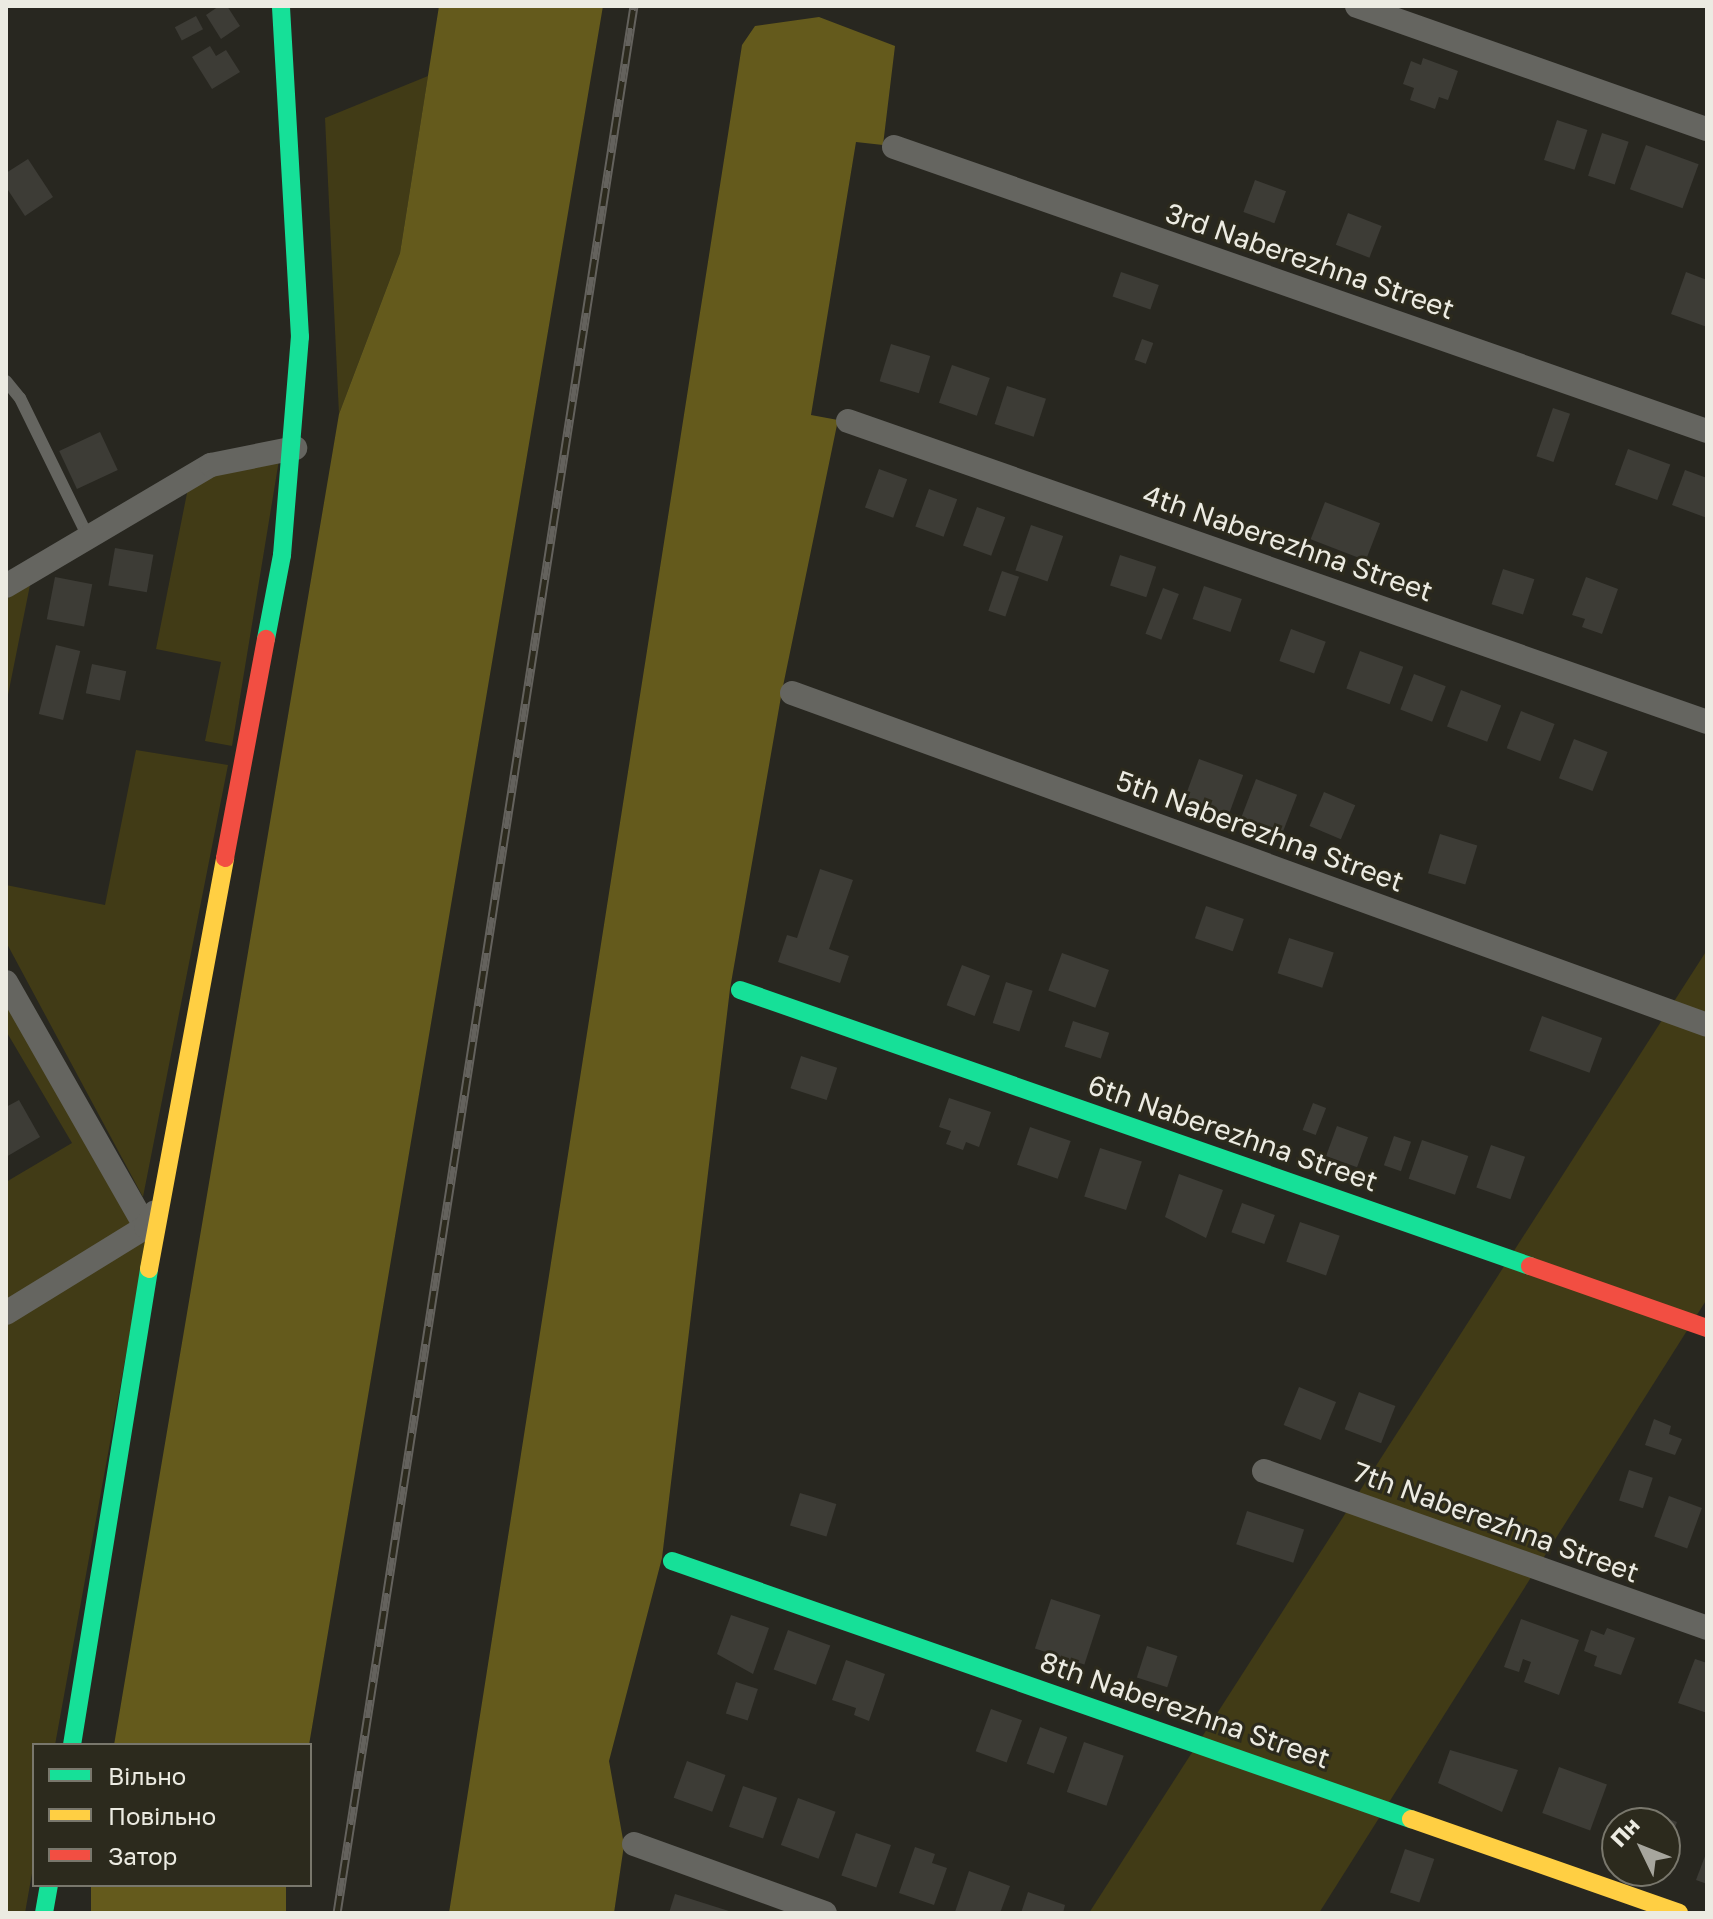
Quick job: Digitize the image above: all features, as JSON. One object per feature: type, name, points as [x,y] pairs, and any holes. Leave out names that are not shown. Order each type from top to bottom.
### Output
[{"type":"street","points":[[72,1743],[160,1204],[282,555],[295,448],[298,240],[281,6]]},
{"type":"street","points":[[1357,6],[1707,129]]},
{"type":"street","name":"3rd Naberezhna Street","points":[[894,147],[1707,431]]},
{"type":"street","name":"4th Naberezhna Street","points":[[848,421],[1707,722]]},
{"type":"street","points":[[6,586],[211,465],[295,448]]},
{"type":"street","name":"5th Naberezhna Street","points":[[792,693],[1707,1025]]},
{"type":"street","points":[[6,982],[146,1227]]},
{"type":"street","name":"6th Naberezhna Street","points":[[740,990],[1707,1328]]},
{"type":"street","points":[[6,1313],[146,1227],[160,1204]]},
{"type":"street","name":"7th Naberezhna Street","points":[[1264,1471],[1707,1628]]},
{"type":"street","name":"8th Naberezhna Street","points":[[672,1561],[1679,1913]]},
{"type":"street","points":[[634,1844],[825,1913]]},
{"type":"street","points":[[44,1913],[49,1887]]},
{"type":"lane","points":[[6,381],[20,398],[88,537]]},
{"type":"shaded area","points":[[439,6],[603,6],[309,1743],[114,1743],[339,414],[400,253]]},
{"type":"shaded area","points":[[819,17],[895,46],[883,145],[856,142],[811,415],[838,420],[782,691],[730,989],[662,1558],[609,1761],[624,1845],[614,1913],[449,1913],[742,45],[755,26]]},
{"type":"shaded area","points":[[428,76],[400,253],[339,414],[325,118]]},
{"type":"shaded area","points":[[279,460],[232,746],[205,741],[221,662],[156,649],[188,488],[214,474]]},
{"type":"shaded area","points":[[30,585],[6,705],[6,599]]},
{"type":"shaded area","points":[[136,750],[228,765],[143,1197],[6,942],[6,885],[105,905]]},
{"type":"shaded area","points":[[1707,950],[1707,1299],[1319,1913],[1089,1913]]},
{"type":"shaded area","points":[[6,1001],[135,1226],[6,1306],[6,1182],[72,1143],[6,1031]]},
{"type":"shaded area","points":[[148,1234],[55,1743],[32,1743],[32,1873],[25,1913],[6,1913],[6,1321]]},
{"type":"shaded area","points":[[91,1887],[286,1887],[286,1913],[91,1913]]},
{"type":"building","points":[[219,6],[227,6],[240,26],[221,39],[206,15]]},
{"type":"building","points":[[196,16],[203,29],[182,41],[175,27]]},
{"type":"building","points":[[210,46],[216,56],[226,50],[240,72],[212,89],[192,57]]},
{"type":"building","points":[[1423,58],[1458,71],[1448,100],[1439,97],[1435,109],[1410,100],[1414,88],[1403,84],[1411,61],[1421,65]]},
{"type":"building","points":[[1557,120],[1587,130],[1574,170],[1544,160]]},
{"type":"building","points":[[1602,133],[1629,142],[1615,184],[1588,176]]},
{"type":"building","points":[[1646,145],[1699,164],[1683,208],[1630,189]]},
{"type":"building","points":[[28,159],[53,197],[25,216],[6,187],[6,173]]},
{"type":"building","points":[[1255,180],[1286,191],[1274,223],[1243,212]]},
{"type":"building","points":[[1348,213],[1382,226],[1369,258],[1336,245]]},
{"type":"building","points":[[1121,272],[1159,285],[1150,310],[1113,297]]},
{"type":"building","points":[[1686,272],[1707,280],[1707,327],[1671,314]]},
{"type":"building","points":[[1142,339],[1153,343],[1146,364],[1134,360]]},
{"type":"building","points":[[891,344],[930,356],[919,393],[880,381]]},
{"type":"building","points":[[952,365],[990,378],[977,416],[939,403]]},
{"type":"building","points":[[1007,386],[1046,399],[1034,437],[995,424]]},
{"type":"building","points":[[1553,408],[1570,414],[1553,462],[1536,456]]},
{"type":"building","points":[[100,432],[118,470],[77,489],[59,451]]},
{"type":"building","points":[[1628,449],[1670,464],[1657,500],[1615,485]]},
{"type":"building","points":[[879,469],[907,479],[893,518],[865,508]]},
{"type":"building","points":[[1685,470],[1707,478],[1707,518],[1672,505]]},
{"type":"building","points":[[929,489],[957,499],[944,537],[915,527]]},
{"type":"building","points":[[1325,502],[1380,523],[1366,560],[1311,539]]},
{"type":"building","points":[[977,507],[1005,517],[991,556],[963,546]]},
{"type":"building","points":[[1031,525],[1063,536],[1048,581],[1015,570]]},
{"type":"building","points":[[115,548],[153,555],[147,592],[108,585]]},
{"type":"building","points":[[1120,555],[1156,567],[1146,597],[1110,585]]},
{"type":"building","points":[[1503,569],[1534,579],[1523,614],[1492,604]]},
{"type":"building","points":[[1002,571],[1019,577],[1005,617],[988,611]]},
{"type":"building","points":[[55,577],[92,584],[84,626],[47,619]]},
{"type":"building","points":[[1586,577],[1618,589],[1602,634],[1582,627],[1585,619],[1572,615]]},
{"type":"building","points":[[1204,586],[1242,599],[1230,632],[1193,619]]},
{"type":"building","points":[[1163,588],[1179,594],[1161,640],[1145,634]]},
{"type":"building","points":[[1291,629],[1326,642],[1314,674],[1279,661]]},
{"type":"building","points":[[56,645],[80,651],[63,720],[39,714]]},
{"type":"building","points":[[1360,651],[1403,667],[1390,704],[1346,689]]},
{"type":"building","points":[[92,664],[126,671],[120,701],[86,693]]},
{"type":"building","points":[[1414,674],[1446,686],[1432,722],[1400,709]]},
{"type":"building","points":[[1461,690],[1501,705],[1487,742],[1447,726]]},
{"type":"building","points":[[1521,711],[1555,724],[1540,761],[1507,748]]},
{"type":"building","points":[[1574,739],[1608,752],[1593,791],[1559,778]]},
{"type":"building","points":[[1199,759],[1243,775],[1228,816],[1184,800]]},
{"type":"building","points":[[1256,779],[1297,795],[1280,839],[1239,823]]},
{"type":"building","points":[[1324,792],[1355,805],[1341,839],[1310,826]]},
{"type":"building","points":[[1440,834],[1477,845],[1465,885],[1428,873]]},
{"type":"building","points":[[820,869],[853,880],[829,949],[849,956],[840,983],[778,962],[787,935],[797,938]]},
{"type":"building","points":[[1206,906],[1244,919],[1233,951],[1195,938]]},
{"type":"building","points":[[1289,938],[1334,953],[1322,988],[1278,973]]},
{"type":"building","points":[[1062,953],[1109,970],[1095,1008],[1048,991]]},
{"type":"building","points":[[962,965],[990,976],[975,1016],[947,1005]]},
{"type":"building","points":[[1006,982],[1033,991],[1019,1032],[993,1023]]},
{"type":"building","points":[[1542,1016],[1602,1038],[1589,1073],[1529,1051]]},
{"type":"building","points":[[1073,1021],[1109,1033],[1101,1058],[1065,1047]]},
{"type":"building","points":[[801,1056],[837,1068],[827,1100],[790,1088]]},
{"type":"building","points":[[949,1098],[991,1112],[979,1147],[966,1142],[963,1150],[946,1144],[951,1131],[939,1127]]},
{"type":"building","points":[[19,1100],[40,1137],[6,1157],[6,1107]]},
{"type":"building","points":[[1313,1103],[1326,1108],[1316,1135],[1303,1130]]},
{"type":"building","points":[[1337,1126],[1368,1137],[1357,1167],[1326,1156]]},
{"type":"building","points":[[1030,1127],[1071,1141],[1058,1179],[1017,1165]]},
{"type":"building","points":[[1394,1136],[1411,1142],[1401,1171],[1384,1165]]},
{"type":"building","points":[[1422,1140],[1468,1156],[1455,1195],[1409,1179]]},
{"type":"building","points":[[1491,1145],[1525,1157],[1510,1199],[1476,1188]]},
{"type":"building","points":[[1100,1148],[1142,1162],[1126,1210],[1084,1197]]},
{"type":"building","points":[[1179,1174],[1223,1190],[1206,1238],[1165,1217]]},
{"type":"building","points":[[1242,1203],[1275,1215],[1264,1244],[1231,1232]]},
{"type":"building","points":[[1300,1222],[1340,1236],[1326,1275],[1286,1262]]},
{"type":"building","points":[[1299,1387],[1336,1402],[1321,1440],[1284,1425]]},
{"type":"building","points":[[1359,1392],[1395,1406],[1381,1443],[1345,1429]]},
{"type":"building","points":[[1654,1419],[1671,1426],[1669,1434],[1682,1439],[1675,1455],[1645,1445]]},
{"type":"building","points":[[1629,1470],[1653,1478],[1643,1508],[1619,1500]]},
{"type":"building","points":[[800,1493],[836,1504],[826,1537],[790,1526]]},
{"type":"building","points":[[1669,1496],[1702,1508],[1687,1548],[1654,1536]]},
{"type":"building","points":[[1247,1511],[1304,1530],[1293,1563],[1236,1544]]},
{"type":"building","points":[[1051,1599],[1100,1615],[1084,1665],[1035,1648]]},
{"type":"building","points":[[731,1615],[769,1628],[753,1674],[717,1654]]},
{"type":"building","points":[[1521,1619],[1579,1640],[1559,1695],[1524,1682],[1531,1662],[1523,1659],[1519,1672],[1504,1667]]},
{"type":"building","points":[[1607,1628],[1635,1638],[1621,1675],[1594,1666],[1597,1656],[1584,1651],[1591,1630],[1604,1635]]},
{"type":"building","points":[[788,1630],[830,1645],[816,1685],[774,1669]]},
{"type":"building","points":[[1147,1646],[1177,1656],[1167,1687],[1137,1677]]},
{"type":"building","points":[[1695,1659],[1707,1663],[1707,1713],[1678,1703]]},
{"type":"building","points":[[846,1660],[885,1674],[869,1721],[854,1715],[856,1708],[832,1700]]},
{"type":"building","points":[[736,1682],[758,1689],[748,1720],[726,1713]]},
{"type":"building","points":[[991,1709],[1022,1720],[1007,1763],[976,1751]]},
{"type":"building","points":[[1040,1727],[1067,1737],[1054,1774],[1027,1764]]},
{"type":"building","points":[[1084,1742],[1124,1756],[1106,1806],[1067,1792]]},
{"type":"building","points":[[1450,1750],[1518,1770],[1502,1812],[1438,1783]]},
{"type":"building","points":[[687,1761],[726,1775],[712,1812],[674,1798]]},
{"type":"building","points":[[1559,1767],[1607,1784],[1590,1830],[1542,1813]]},
{"type":"building","points":[[743,1786],[777,1798],[763,1838],[729,1827]]},
{"type":"building","points":[[798,1798],[836,1812],[818,1859],[781,1845]]},
{"type":"building","points":[[856,1833],[891,1845],[876,1888],[841,1876]]},
{"type":"building","points":[[915,1847],[935,1854],[932,1863],[947,1868],[934,1905],[899,1893]]},
{"type":"building","points":[[1405,1849],[1434,1859],[1419,1903],[1390,1892]]},
{"type":"building","points":[[1707,1851],[1707,1884],[1696,1880]]},
{"type":"building","points":[[969,1871],[1010,1886],[1000,1913],[955,1912]]},
{"type":"building","points":[[1028,1892],[1065,1905],[1063,1913],[1021,1913]]},
{"type":"building","points":[[675,1894],[732,1912],[732,1913],[669,1913]]},
{"type":"railway","points":[[337,1913],[634,6]]},
{"type":"traffic: fast","points":[[266,639],[282,555],[300,337],[281,6]]},
{"type":"traffic: fast","points":[[740,990],[1530,1266]]},
{"type":"traffic: fast","points":[[72,1743],[149,1269]]},
{"type":"traffic: fast","points":[[672,1561],[1411,1819]]},
{"type":"traffic: fast","points":[[44,1913],[49,1887]]},
{"type":"traffic: slow","points":[[149,1269],[225,858]]},
{"type":"traffic: slow","points":[[1411,1819],[1679,1913]]},
{"type":"traffic: jam","points":[[225,858],[266,639]]},
{"type":"traffic: jam","points":[[1530,1266],[1707,1328]]}]
